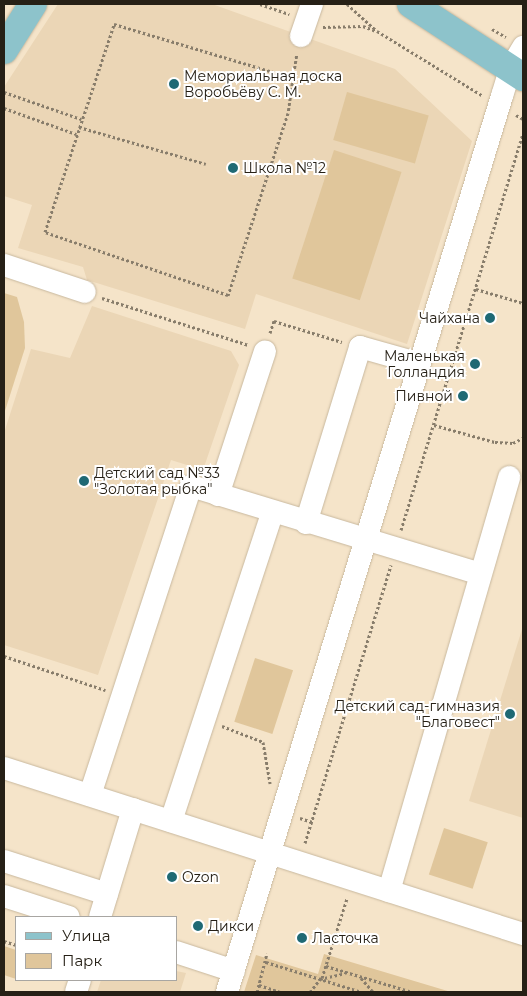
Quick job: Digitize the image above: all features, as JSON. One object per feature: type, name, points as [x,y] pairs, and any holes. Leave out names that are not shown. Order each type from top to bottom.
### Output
[{"type":"main road","points":[[4,50],[34,4]]},
{"type":"main road","points":[[411,4],[519,64]]},
{"type":"street","points":[[228,992],[499,106],[519,64]]},
{"type":"street","points":[[4,266],[84,292]]},
{"type":"street","points":[[306,523],[360,347],[420,364]]},
{"type":"street","points":[[218,495],[265,351]]},
{"type":"street","points":[[389,891],[509,477]]},
{"type":"street","points":[[90,795],[191,486],[272,513],[396,547],[480,574]]},
{"type":"street","points":[[171,821],[272,513]]},
{"type":"street","points":[[4,768],[523,934]]},
{"type":"street","points":[[100,916],[133,809]]},
{"type":"street","points":[[4,861],[107,894]]},
{"type":"street","points":[[4,896],[66,916]]},
{"type":"street","points":[[178,953],[234,971]]},
{"type":"path","points":[[260,4],[306,20],[310,28],[346,25],[377,31]]},
{"type":"path","points":[[348,4],[377,31],[523,119]]},
{"type":"path","points":[[114,24],[293,78],[288,113],[228,295],[45,232],[81,119],[114,24]]},
{"type":"path","points":[[4,92],[81,119]]},
{"type":"path","points":[[4,108],[76,134]]},
{"type":"path","points":[[79,127],[206,164]]},
{"type":"path","points":[[296,861],[312,822],[523,134]]},
{"type":"path","points":[[476,289],[523,303]]},
{"type":"path","points":[[84,292],[265,351],[274,321],[360,347]]},
{"type":"path","points":[[434,425],[495,442],[513,443],[523,438]]},
{"type":"path","points":[[4,656],[123,696]]},
{"type":"path","points":[[204,720],[264,742],[274,810],[312,822]]},
{"type":"path","points":[[310,992],[321,979],[326,966],[353,880]]},
{"type":"path","points":[[257,992],[267,953]]},
{"type":"path","points":[[266,962],[362,992]]},
{"type":"path","points":[[326,966],[412,992]]},
{"type":"path","points":[[321,979],[332,974],[353,974],[363,979],[373,992]]},
{"type":"path","points":[[259,985],[281,992]]},
{"type":"shaded area","name":"Школа №12","points":[[58,4],[212,4],[395,69],[472,141],[407,344],[256,294],[245,329],[87,280],[83,267],[18,248],[32,205],[4,196],[4,87]]},
{"type":"shaded area","name":"Детский сад №33 \"Золотая рыбка\"","points":[[92,306],[231,351],[239,365],[203,470],[171,460],[98,675],[4,645],[4,433],[31,349],[70,358]]},
{"type":"shaded area","name":"Детский сад-гимназия \"Благовест\"","points":[[523,626],[523,818],[469,801]]},
{"type":"shaded area","points":[[178,971],[186,973],[180,992],[97,992],[101,981],[178,981]]},
{"type":"green space","points":[[347,92],[429,115],[415,163],[333,140]]},
{"type":"green space","points":[[334,150],[402,172],[360,300],[292,278]]},
{"type":"green space","points":[[4,293],[17,297],[24,322],[25,348],[4,414]]},
{"type":"green space","points":[[255,658],[293,670],[272,734],[234,722]]},
{"type":"green space","points":[[444,828],[488,842],[473,889],[429,875]]},
{"type":"green space","points":[[4,946],[15,950],[15,979],[4,975]]},
{"type":"green space","points":[[324,954],[451,992],[244,992],[256,955],[318,974]]},
{"type":"place","name":"Мемориальная доска Воробьёву С. М.","points":[[174,84]]},
{"type":"place","name":"Школа №12","points":[[233,168]]},
{"type":"place","name":"Чайхана","points":[[490,318]]},
{"type":"place","name":"Маленькая Голландия","points":[[475,364]]},
{"type":"place","name":"Пивной","points":[[463,396]]},
{"type":"place","name":"Детский сад №33 \"Золотая рыбка\"","points":[[84,481]]},
{"type":"place","name":"Детский сад-гимназия \"Благовест\"","points":[[510,714]]},
{"type":"place","name":"Ozon","points":[[172,877]]},
{"type":"place","name":"Дикси","points":[[198,926]]},
{"type":"place","name":"Ласточка","points":[[302,938]]}]
